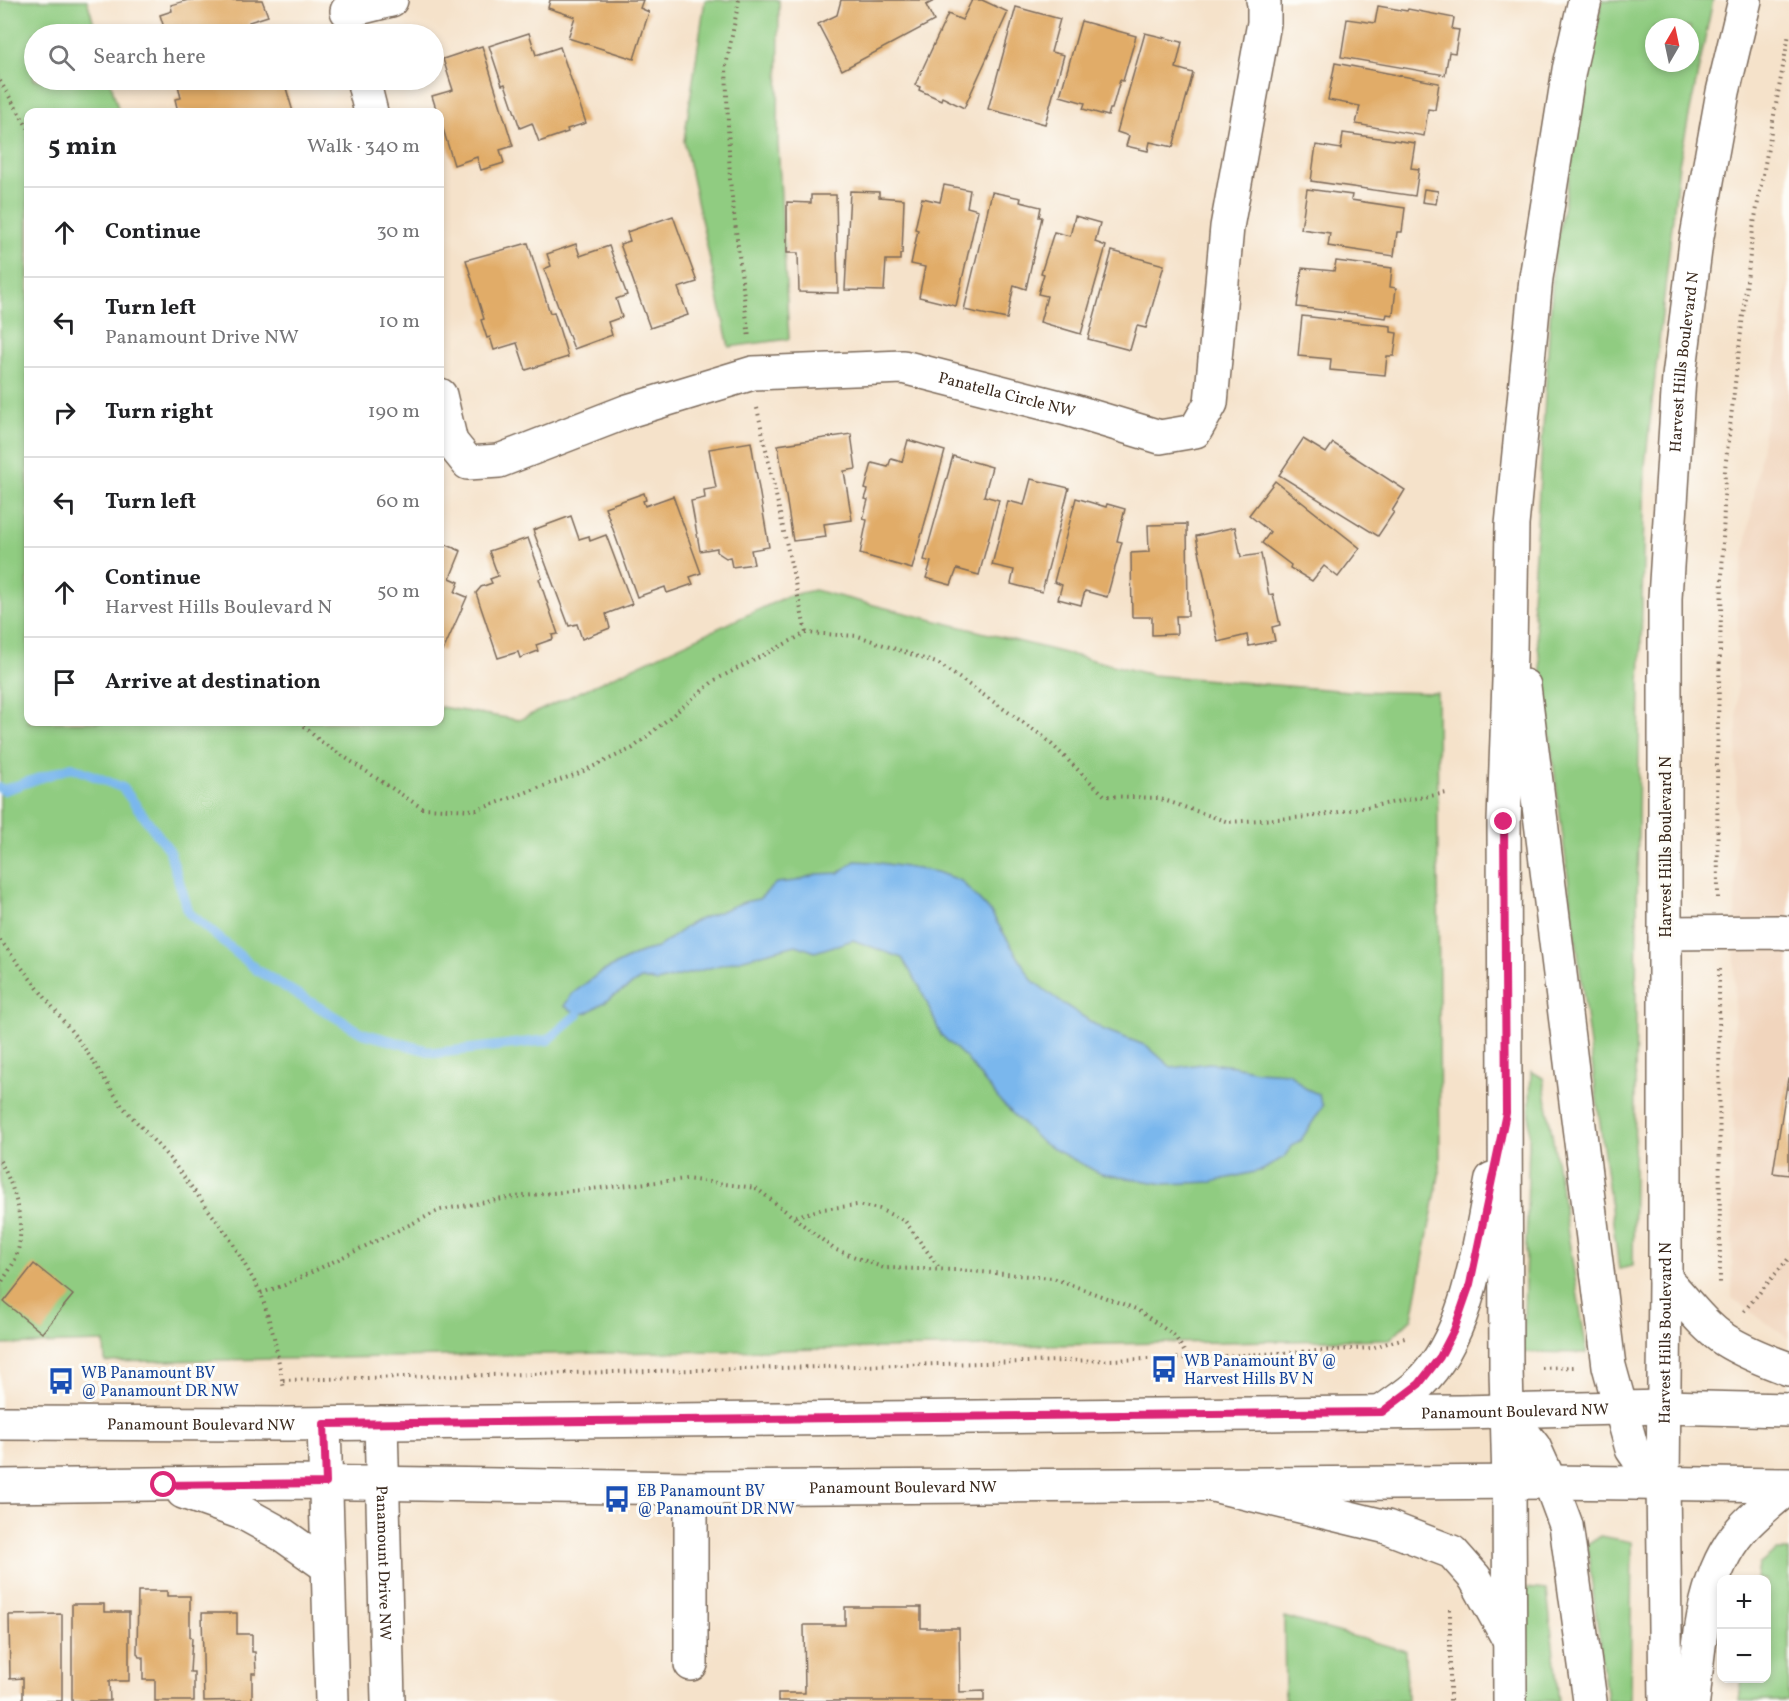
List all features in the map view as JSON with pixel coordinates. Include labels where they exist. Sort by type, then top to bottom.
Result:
[{"type":"main road","points":[[347,15],[391,0]]},
{"type":"main road","name":"Panatella Circle NW","points":[[444,412],[451,442],[468,463],[499,461],[628,411],[753,373],[903,367],[1067,409],[1160,437],[1195,431],[1211,403],[1227,227],[1264,23],[1263,0]]},
{"type":"main road","points":[[1509,1701],[1504,822],[1512,525],[1536,278],[1569,70],[1585,0]]},
{"type":"main road","name":"Harvest Hills Boulevard N","points":[[1666,1701],[1663,1484],[1665,598],[1679,378],[1696,242],[1723,92],[1745,0]]},
{"type":"main road","points":[[366,90],[370,108]]},
{"type":"main road","points":[[1511,590],[1543,826],[1610,1366],[1632,1449],[1647,1471],[1663,1484]]},
{"type":"main road","points":[[1665,933],[1789,933]]},
{"type":"main road","points":[[1382,1412],[1419,1384],[1440,1357],[1454,1330],[1470,1284],[1506,1113]]},
{"type":"main road","points":[[1665,1279],[1708,1326],[1724,1339],[1763,1359],[1789,1369]]},
{"type":"main road","name":"Panamount Boulevard NW","points":[[0,1423],[324,1424],[1507,1412],[1663,1407],[1789,1410]]},
{"type":"main road","points":[[1507,1412],[1534,1447],[1566,1525],[1590,1701]]},
{"type":"main road","name":"Panamount Drive NW","points":[[381,1423],[388,1701]]},
{"type":"main road","points":[[324,1424],[332,1701]]},
{"type":"main road","name":"Panamount Boulevard NW","points":[[0,1486],[383,1483],[692,1488],[1550,1482],[1789,1486]]},
{"type":"main road","points":[[164,1485],[245,1514],[283,1535],[327,1566]]},
{"type":"main road","points":[[1213,1485],[1387,1527],[1452,1552],[1475,1578],[1509,1640]]},
{"type":"main road","points":[[1693,1701],[1701,1625],[1711,1588],[1727,1549],[1741,1531],[1789,1486]]},
{"type":"main road","points":[[690,1664],[692,1488]]},
{"type":"path","points":[[739,0],[726,66],[729,170],[756,404],[806,633]]},
{"type":"path","points":[[1720,1294],[1717,758],[1725,469],[1753,229],[1789,34]]},
{"type":"path","points":[[0,81],[24,121]]},
{"type":"path","points":[[303,726],[320,741],[422,808],[477,810],[577,774],[633,748],[715,680],[806,633],[858,636],[939,664],[1044,737],[1105,796],[1158,798],[1228,822],[1310,817],[1448,793]]},
{"type":"path","points":[[0,940],[83,1046],[122,1106],[171,1160],[229,1237],[261,1293],[274,1337],[284,1392]]},
{"type":"path","points":[[0,1161],[9,1177],[21,1222],[16,1256],[0,1286]]},
{"type":"path","points":[[261,1293],[285,1285],[440,1210],[514,1197],[686,1179],[756,1188],[834,1249],[884,1268],[940,1269],[1053,1278],[1136,1309],[1175,1336],[1188,1358]]},
{"type":"path","points":[[795,1217],[823,1209],[856,1205],[879,1209],[905,1221],[940,1269]]},
{"type":"path","points":[[1742,1313],[1789,1258]]},
{"type":"path","points":[[283,1380],[1188,1358],[1371,1348],[1408,1337]]},
{"type":"path","points":[[1538,1368],[1582,1367]]},
{"type":"path","points":[[1450,1606],[1450,1701]]},
{"type":"shaded area","points":[[1789,280],[1789,1339],[1732,1298],[1738,594]]},
{"type":"green space","points":[[0,0],[87,0],[94,24],[24,24],[24,90],[113,90],[118,108],[24,108],[24,726],[444,726],[444,708],[519,720],[788,596],[814,590],[1152,675],[1349,691],[1437,693],[1440,1170],[1412,1318],[1390,1339],[105,1362],[104,1342],[0,1345]]},
{"type":"green space","points":[[705,0],[779,0],[778,143],[789,339],[729,347],[684,141]]},
{"type":"green space","points":[[1602,0],[1713,0],[1699,68],[1699,18],[1645,18],[1645,72],[1698,72],[1679,164],[1645,465],[1639,741],[1633,1266],[1619,1269],[1532,600],[1554,258]]},
{"type":"green space","points":[[1531,1071],[1543,1078],[1587,1353],[1523,1352]]},
{"type":"green space","points":[[1601,1536],[1632,1542],[1630,1701],[1607,1701],[1587,1545]]},
{"type":"green space","points":[[1776,1551],[1789,1551],[1789,1701],[1739,1701],[1741,1683],[1771,1683],[1771,1575],[1758,1575],[1759,1565]]},
{"type":"green space","points":[[1526,1588],[1547,1590],[1559,1701],[1526,1701]]},
{"type":"green space","points":[[1284,1617],[1406,1651],[1407,1701],[1285,1701]]},
{"type":"water","points":[[855,861],[937,872],[961,881],[992,914],[1032,980],[1102,1029],[1147,1046],[1172,1068],[1209,1063],[1256,1071],[1289,1073],[1305,1088],[1318,1094],[1323,1106],[1301,1140],[1291,1147],[1284,1157],[1263,1170],[1212,1182],[1165,1184],[1101,1174],[1042,1143],[1000,1101],[966,1058],[941,1035],[920,987],[902,958],[853,940],[815,952],[796,945],[657,982],[641,979],[587,1013],[578,1014],[564,1006],[572,994],[598,974],[641,952],[657,948],[693,922],[744,902],[759,899],[776,883],[796,881],[816,874],[839,873]]},
{"type":"building","points":[[188,0],[262,0],[268,16],[249,22],[250,24],[163,24],[160,15],[172,11],[171,5]]},
{"type":"building","points":[[550,0],[643,0],[640,8],[649,12],[634,59],[568,38],[575,17],[548,8]]},
{"type":"building","points":[[841,0],[936,0],[926,5],[934,21],[842,70],[818,24],[837,15]]},
{"type":"building","points":[[972,0],[982,0],[1008,12],[964,108],[942,97],[941,100],[919,90],[920,87],[915,85],[948,14],[962,20]]},
{"type":"building","points":[[1378,6],[1454,18],[1452,29],[1459,30],[1455,53],[1449,52],[1445,75],[1341,57],[1347,19],[1375,23]]},
{"type":"building","points":[[1016,7],[1060,19],[1051,52],[1064,55],[1045,124],[988,109]]},
{"type":"building","points":[[1081,21],[1136,36],[1123,81],[1120,80],[1108,116],[1083,109],[1085,103],[1060,96]]},
{"type":"building","points":[[529,33],[536,55],[560,47],[586,123],[539,142],[532,123],[520,128],[489,46]]},
{"type":"building","points":[[1145,33],[1182,42],[1176,68],[1193,73],[1173,147],[1150,142],[1148,151],[1126,146],[1129,136],[1117,132]]},
{"type":"building","points":[[482,46],[513,146],[500,150],[504,163],[481,170],[477,157],[454,165],[444,132],[444,108],[436,108],[432,96],[453,90],[444,59]]},
{"type":"building","points":[[1335,63],[1439,83],[1435,110],[1428,109],[1424,136],[1356,124],[1360,106],[1328,100]]},
{"type":"building","points":[[179,90],[287,90],[292,108],[177,108],[175,99],[181,98]]},
{"type":"building","points":[[1343,133],[1415,143],[1411,168],[1419,169],[1415,196],[1311,181],[1316,145],[1341,149]]},
{"type":"building","points":[[944,185],[970,190],[967,207],[978,210],[956,306],[919,297],[925,267],[911,264],[918,230],[915,229],[922,198],[940,202]]},
{"type":"building","points":[[1307,189],[1352,195],[1351,200],[1405,208],[1402,232],[1397,232],[1394,256],[1328,246],[1330,233],[1301,229]]},
{"type":"building","points":[[1424,189],[1438,191],[1436,204],[1422,202]]},
{"type":"building","points":[[850,191],[879,192],[879,197],[904,199],[902,254],[900,254],[900,260],[886,260],[884,291],[845,290]]},
{"type":"building","points":[[992,192],[1021,198],[1020,202],[1041,207],[1039,217],[1042,217],[1026,289],[1014,285],[1007,319],[964,310]]},
{"type":"building","points":[[811,195],[836,195],[838,293],[799,292],[798,253],[787,253],[787,202],[811,203]]},
{"type":"building","points":[[673,216],[697,282],[678,288],[688,315],[650,328],[620,244],[630,241],[627,232]]},
{"type":"building","points":[[1075,216],[1100,223],[1095,242],[1106,246],[1081,334],[1040,322],[1047,296],[1038,294],[1044,274],[1041,273],[1054,232],[1070,236]]},
{"type":"building","points":[[528,243],[550,313],[554,312],[568,357],[526,370],[517,343],[494,350],[490,337],[487,338],[481,320],[484,319],[466,260]]},
{"type":"building","points":[[576,244],[580,256],[609,246],[627,295],[616,299],[622,317],[608,322],[612,335],[574,349],[544,269],[551,266],[547,254]]},
{"type":"building","points":[[1112,251],[1164,265],[1146,328],[1137,326],[1130,350],[1088,339]]},
{"type":"building","points":[[1336,261],[1392,268],[1390,287],[1396,288],[1393,315],[1387,314],[1386,318],[1297,307],[1302,268],[1334,271]]},
{"type":"building","points":[[1302,316],[1391,326],[1391,332],[1397,333],[1394,356],[1387,356],[1385,375],[1330,370],[1331,359],[1298,356]]},
{"type":"building","points":[[851,434],[856,469],[844,471],[852,520],[824,524],[826,537],[793,541],[778,445]]},
{"type":"building","points":[[1303,439],[1326,453],[1333,443],[1405,490],[1378,536],[1279,475]]},
{"type":"building","points":[[908,440],[945,451],[912,569],[860,554],[867,520],[863,519],[868,500],[865,499],[868,490],[865,489],[872,463],[888,467],[891,459],[902,462]]},
{"type":"building","points":[[751,442],[769,547],[751,550],[754,564],[732,567],[730,557],[726,558],[717,552],[717,548],[700,551],[691,501],[705,498],[704,490],[716,488],[709,449]]},
{"type":"building","points":[[953,456],[992,467],[984,496],[999,500],[979,575],[957,569],[951,585],[926,578],[931,562],[924,560]]},
{"type":"building","points":[[1031,479],[1069,488],[1042,592],[1011,584],[1014,570],[992,565],[1008,501],[1024,505]]},
{"type":"building","points":[[1275,481],[1360,548],[1338,577],[1324,566],[1312,581],[1290,568],[1291,565],[1262,543],[1270,532],[1249,515]]},
{"type":"building","points":[[644,493],[645,506],[673,496],[701,573],[690,577],[693,584],[667,593],[665,587],[637,597],[605,507]]},
{"type":"building","points":[[1076,498],[1106,507],[1107,504],[1125,509],[1117,541],[1122,542],[1107,597],[1085,591],[1081,605],[1058,599],[1062,585],[1054,582]]},
{"type":"building","points":[[571,516],[579,539],[589,536],[590,541],[606,535],[632,604],[606,614],[610,628],[582,639],[577,624],[569,626],[533,530]]},
{"type":"building","points":[[1187,524],[1188,616],[1176,616],[1177,634],[1152,635],[1152,617],[1132,617],[1131,553],[1149,552],[1148,525]]},
{"type":"building","points":[[1235,527],[1241,557],[1261,554],[1269,595],[1273,594],[1280,625],[1272,627],[1275,641],[1249,646],[1247,635],[1218,642],[1196,536]]},
{"type":"building","points":[[528,538],[558,634],[552,635],[553,639],[536,645],[538,651],[520,658],[518,652],[498,658],[476,593],[481,587],[492,583],[490,579],[498,576],[489,551]]},
{"type":"building","points":[[444,544],[461,551],[450,578],[459,582],[455,592],[467,597],[444,649]]},
{"type":"building","points":[[1789,1078],[1789,1175],[1773,1173]]},
{"type":"building","points":[[34,1264],[73,1295],[42,1333],[4,1302]]},
{"type":"building","points":[[138,1591],[167,1591],[167,1596],[190,1596],[190,1637],[192,1638],[190,1672],[194,1672],[194,1701],[155,1701],[155,1680],[143,1680],[143,1657],[139,1657],[137,1653]]},
{"type":"building","points":[[72,1604],[104,1604],[104,1612],[129,1612],[129,1681],[109,1681],[110,1701],[72,1701]]},
{"type":"building","points":[[845,1607],[921,1607],[921,1628],[959,1628],[960,1692],[984,1691],[984,1701],[778,1701],[778,1693],[805,1693],[804,1625],[845,1625]]},
{"type":"building","points":[[202,1613],[237,1613],[237,1634],[252,1634],[252,1652],[255,1652],[256,1673],[252,1673],[252,1700],[204,1701]]},
{"type":"building","points":[[62,1614],[62,1701],[23,1701],[23,1678],[10,1679],[9,1615]]},
{"type":"waterway","points":[[0,788],[4,790],[72,767],[123,788],[169,850],[189,913],[257,970],[362,1033],[436,1053],[548,1040],[578,1014]]},
{"type":"place","name":"WB Panamount BV @ Harvest Hills BV N","points":[[1164,1369]]},
{"type":"place","name":"WB Panamount BV @ Panamount DR NW","points":[[61,1381]]},
{"type":"place","name":"EB Panamount BV @ Panamount DR NW","points":[[617,1499]]},
{"type":"route","points":[[164,1485],[326,1483],[324,1424],[1382,1412],[1419,1384],[1440,1357],[1454,1330],[1470,1284],[1506,1113],[1504,822]]}]
